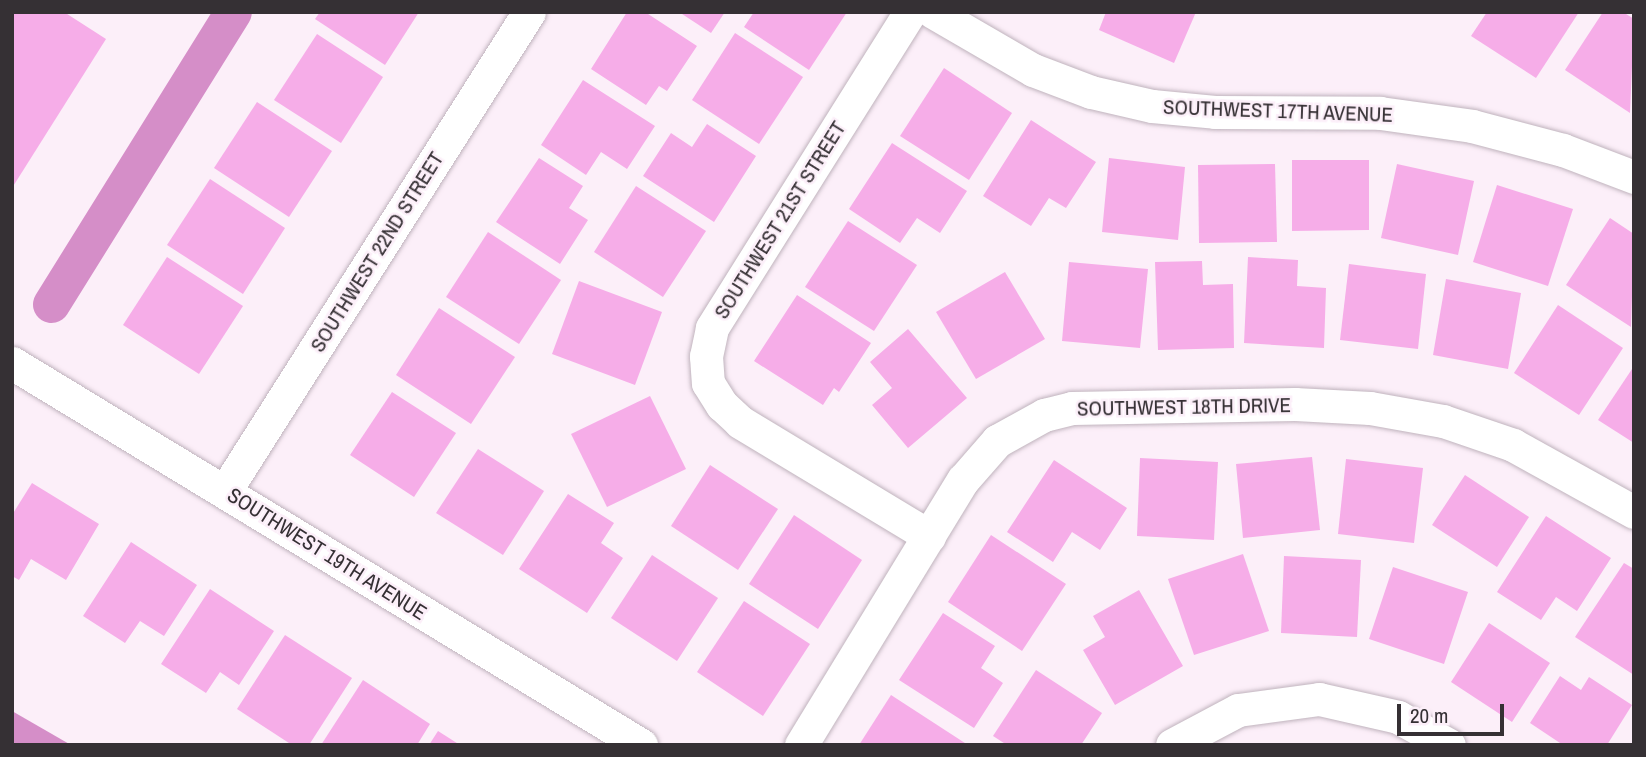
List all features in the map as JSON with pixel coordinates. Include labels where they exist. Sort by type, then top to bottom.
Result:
[{"type":"street","name":"SOUTHWEST 22ND STREET","points":[[225,491],[529,12]]},
{"type":"street","name":"SOUTHWEST 21ST STREET","points":[[910,12],[712,328],[706,356],[708,383],[722,405],[740,422],[929,536]]},
{"type":"street","name":"SOUTHWEST 17TH AVENUE","points":[[933,12],[1033,70],[1104,94],[1152,106],[1215,112],[1380,113],[1472,126],[1563,150],[1634,177]]},
{"type":"street","name":"SOUTHWEST 19TH AVENUE","points":[[12,363],[641,745]]},
{"type":"street","name":"SOUTHWEST 18TH DRIVE","points":[[801,745],[962,480],[997,441],[1019,426],[1072,408],[1295,404],[1370,408],[1430,419],[1513,445],[1634,512]]},
{"type":"street","points":[[1172,745],[1238,710],[1318,699],[1385,712],[1449,745]]},
{"type":"shaded area","points":[[12,711],[71,745],[12,745]]},
{"type":"building","points":[[14,12],[64,12],[106,39],[12,188]]},
{"type":"building","points":[[320,12],[419,12],[385,65],[315,19]]},
{"type":"building","points":[[627,12],[645,12],[697,46],[667,91],[659,86],[646,105],[591,69]]},
{"type":"building","points":[[679,12],[725,12],[711,33]]},
{"type":"building","points":[[754,12],[847,12],[809,70],[744,27]]},
{"type":"building","points":[[1106,12],[1196,12],[1174,63],[1099,30]]},
{"type":"building","points":[[1487,12],[1579,12],[1536,78],[1471,36]]},
{"type":"building","points":[[1603,12],[1623,12],[1634,19],[1630,113],[1565,70]]},
{"type":"building","points":[[735,33],[803,77],[759,144],[692,100]]},
{"type":"building","points":[[317,34],[383,77],[341,143],[274,100]]},
{"type":"building","points":[[944,68],[1012,113],[969,180],[900,136]]},
{"type":"building","points":[[583,80],[655,126],[627,169],[601,152],[586,175],[541,145]]},
{"type":"building","points":[[257,102],[332,151],[289,217],[214,168]]},
{"type":"building","points":[[1031,120],[1096,162],[1066,208],[1049,198],[1031,226],[983,196]]},
{"type":"building","points":[[707,124],[756,156],[714,222],[643,176],[671,133],[692,147]]},
{"type":"building","points":[[892,143],[967,191],[940,233],[917,218],[900,243],[849,209]]},
{"type":"building","points":[[539,158],[583,186],[569,208],[588,220],[560,264],[496,222]]},
{"type":"building","points":[[1109,158],[1185,167],[1178,240],[1102,232]]},
{"type":"building","points":[[1292,160],[1369,160],[1369,230],[1292,231]]},
{"type":"building","points":[[1275,164],[1277,242],[1199,243],[1198,165]]},
{"type":"building","points":[[1397,164],[1474,181],[1458,255],[1381,238]]},
{"type":"building","points":[[210,179],[285,228],[243,294],[167,245]]},
{"type":"building","points":[[1497,185],[1573,209],[1548,286],[1473,262]]},
{"type":"building","points":[[636,186],[706,231],[663,297],[594,252]]},
{"type":"building","points":[[1610,218],[1634,234],[1631,327],[1566,285]]},
{"type":"building","points":[[848,221],[917,265],[874,331],[805,287]]},
{"type":"building","points":[[488,232],[561,280],[519,344],[446,297]]},
{"type":"building","points":[[167,257],[243,306],[199,374],[123,325]]},
{"type":"building","points":[[1248,257],[1298,260],[1297,286],[1326,288],[1324,348],[1244,343]]},
{"type":"building","points":[[1202,261],[1203,285],[1233,284],[1234,348],[1158,350],[1155,262]]},
{"type":"building","points":[[1069,262],[1148,269],[1140,348],[1062,341]]},
{"type":"building","points":[[1349,264],[1426,274],[1418,349],[1340,340]]},
{"type":"building","points":[[1005,272],[1045,339],[976,379],[936,312]]},
{"type":"building","points":[[1446,279],[1521,293],[1508,369],[1433,355]]},
{"type":"building","points":[[579,281],[662,312],[635,385],[552,354]]},
{"type":"building","points":[[797,295],[871,343],[839,392],[834,388],[823,405],[754,361]]},
{"type":"building","points":[[1558,305],[1623,348],[1579,415],[1514,373]]},
{"type":"building","points":[[439,308],[515,357],[471,424],[396,375]]},
{"type":"building","points":[[908,329],[967,398],[908,448],[872,405],[892,388],[870,362]]},
{"type":"building","points":[[1634,366],[1634,443],[1598,420]]},
{"type":"building","points":[[392,392],[456,433],[414,497],[350,455]]},
{"type":"building","points":[[650,396],[686,469],[607,507],[571,434]]},
{"type":"building","points":[[478,449],[544,491],[503,555],[436,513]]},
{"type":"building","points":[[1312,457],[1320,530],[1243,538],[1236,464]]},
{"type":"building","points":[[1140,458],[1218,462],[1214,540],[1137,536]]},
{"type":"building","points":[[1346,459],[1423,468],[1414,543],[1338,534]]},
{"type":"building","points":[[1054,460],[1127,508],[1100,550],[1072,532],[1053,562],[1007,532]]},
{"type":"building","points":[[710,465],[778,509],[738,570],[671,526]]},
{"type":"building","points":[[1465,475],[1529,517],[1497,567],[1432,525]]},
{"type":"building","points":[[32,483],[99,524],[66,580],[31,559],[19,580],[12,576],[12,515]]},
{"type":"building","points":[[568,494],[614,523],[601,543],[623,558],[587,613],[519,569]]},
{"type":"building","points":[[794,515],[862,560],[818,629],[749,584]]},
{"type":"building","points":[[1546,516],[1611,558],[1577,611],[1556,597],[1541,620],[1497,592]]},
{"type":"building","points":[[991,535],[1066,584],[1022,651],[948,602]]},
{"type":"building","points":[[131,542],[197,585],[164,636],[140,621],[125,643],[83,616]]},
{"type":"building","points":[[1243,554],[1269,631],[1194,655],[1168,579]]},
{"type":"building","points":[[652,555],[718,598],[677,661],[611,618]]},
{"type":"building","points":[[1284,556],[1361,560],[1357,637],[1281,633]]},
{"type":"building","points":[[1624,563],[1634,569],[1634,675],[1575,637]]},
{"type":"building","points":[[1393,567],[1468,592],[1444,664],[1369,639]]},
{"type":"building","points":[[210,589],[274,631],[239,685],[220,672],[206,693],[161,664]]},
{"type":"building","points":[[1139,590],[1183,666],[1115,705],[1083,650],[1105,637],[1093,616]]},
{"type":"building","points":[[744,601],[810,644],[763,716],[697,672]]},
{"type":"building","points":[[943,613],[995,646],[981,668],[1003,683],[974,728],[899,680]]},
{"type":"building","points":[[1489,623],[1550,663],[1512,722],[1451,682]]},
{"type":"building","points":[[285,635],[352,678],[309,745],[292,745],[237,709]]},
{"type":"building","points":[[1036,670],[1102,713],[1081,745],[1007,745],[993,736]]},
{"type":"building","points":[[1560,676],[1581,690],[1589,677],[1632,705],[1607,745],[1563,745],[1530,723]]},
{"type":"building","points":[[363,680],[430,724],[417,745],[321,745]]},
{"type":"building","points":[[891,695],[968,745],[859,745]]},
{"type":"building","points":[[438,731],[460,745],[429,745]]},
{"type":"waterway","points":[[51,304],[233,12]]}]
